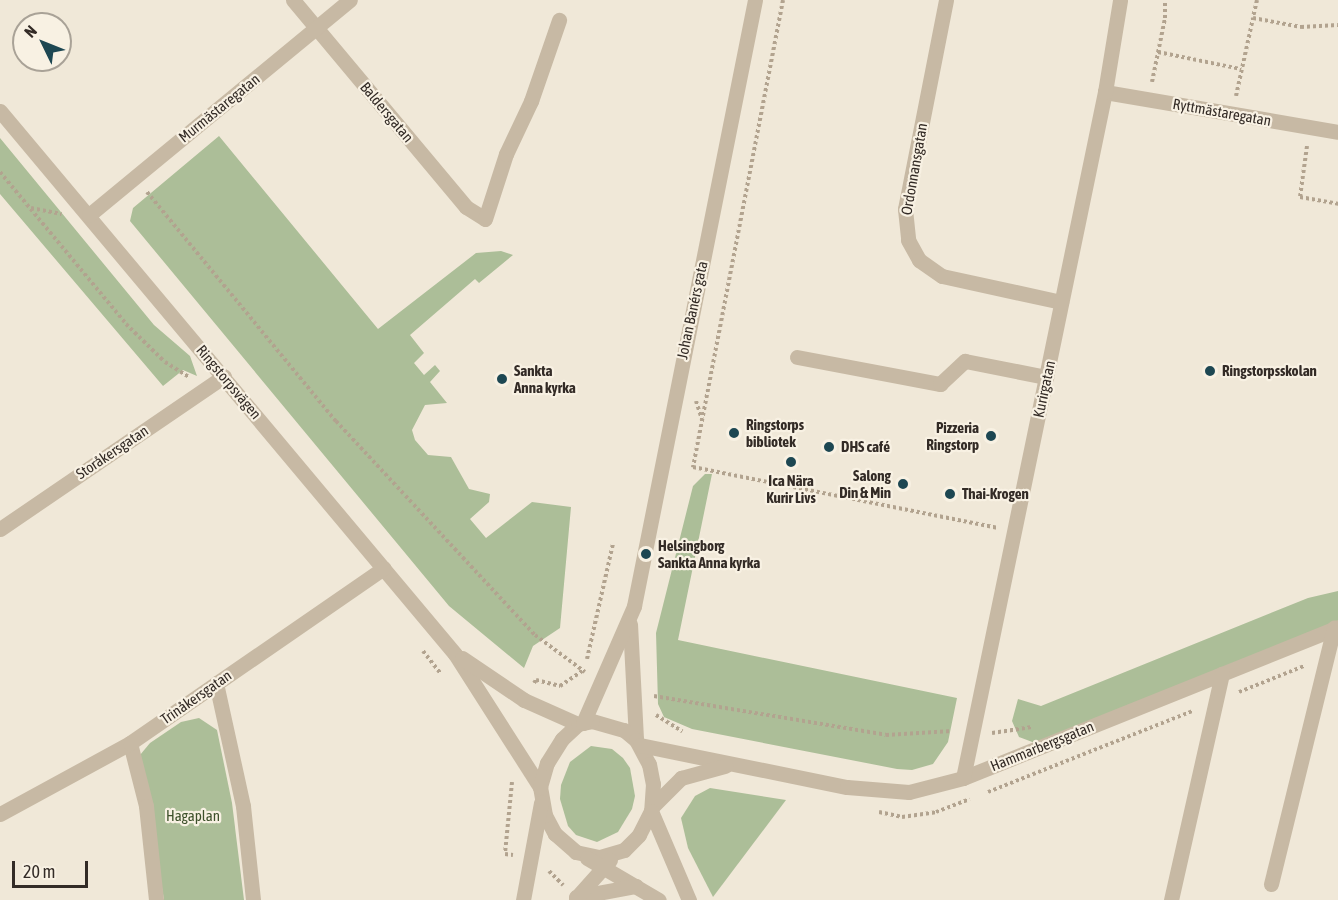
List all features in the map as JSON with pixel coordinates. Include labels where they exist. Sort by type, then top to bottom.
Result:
[{"type":"street","name":"Baldersgatan","points":[[293,0],[466,207],[485,219],[506,154],[531,101],[559,20]]},
{"type":"street","name":"Murmästaregatan","points":[[89,215],[350,0]]},
{"type":"street","name":"Johan Banérs gata","points":[[581,724],[630,621],[755,0]]},
{"type":"street","name":"Ordonnansgatan","points":[[946,0],[905,209],[908,240],[919,260],[942,276],[1061,302]]},
{"type":"street","name":"Kurirgatan","points":[[963,778],[1105,92],[1120,0]]},
{"type":"street","name":"Ryttmästaregatan","points":[[1105,92],[1338,132]]},
{"type":"street","name":"Ringstorpsvägen","points":[[0,111],[455,654],[541,794]]},
{"type":"street","points":[[797,357],[940,384],[964,361],[1046,377]]},
{"type":"street","name":"Storåkersgatan","points":[[0,529],[224,376]]},
{"type":"street","name":"Trinåkersgatan","points":[[0,814],[130,743],[384,568]]},
{"type":"street","name":"Johan Banérs gata","points":[[630,621],[638,743]]},
{"type":"street","points":[[1271,884],[1336,628]]},
{"type":"street","name":"Hammarbergsgatan","points":[[638,743],[734,765],[886,792],[909,792],[963,778],[1336,628]]},
{"type":"street","name":"Ringstorpsvägen","points":[[455,654],[524,700],[581,724]]},
{"type":"street","points":[[1171,900],[1222,674]]},
{"type":"street","points":[[216,684],[243,806],[253,900]]},
{"type":"street","points":[[523,900],[541,794],[555,749],[581,724],[610,724],[638,743],[652,776],[652,809],[689,900]]},
{"type":"street","points":[[130,743],[146,806],[156,900]]},
{"type":"street","name":"Hammarbergsgatan","points":[[652,809],[681,778],[734,765]]},
{"type":"street","points":[[541,794],[549,826],[576,852],[659,900]]},
{"type":"street","points":[[575,899],[603,866],[632,843],[652,809]]},
{"type":"street","points":[[576,852],[615,855]]},
{"type":"street","points":[[575,899],[636,886]]},
{"type":"path","points":[[783,0],[693,467],[997,528]]},
{"type":"path","points":[[1149,100],[1165,0]]},
{"type":"path","points":[[1232,114],[1257,0]]},
{"type":"path","points":[[1253,18],[1301,27],[1338,26]]},
{"type":"path","points":[[1158,52],[1241,69]]},
{"type":"path","points":[[1308,144],[1300,197],[1338,204]]},
{"type":"path","points":[[0,172],[126,324],[165,362],[206,388]]},
{"type":"path","points":[[135,177],[336,421],[509,609],[556,653],[602,682]]},
{"type":"path","points":[[586,666],[613,544]]},
{"type":"path","points":[[418,645],[448,682]]},
{"type":"path","points":[[649,702],[648,695],[886,735],[956,731],[954,738]]},
{"type":"path","points":[[650,709],[676,729],[690,734]]},
{"type":"path","points":[[974,732],[997,733],[1036,726]]},
{"type":"path","points":[[676,729],[677,751]]},
{"type":"path","points":[[509,774],[512,810],[506,854],[530,859],[575,899]]},
{"type":"green space","points":[[219,136],[378,329],[476,253],[501,251],[513,255],[479,283],[475,279],[410,335],[424,353],[414,363],[424,375],[435,365],[440,371],[430,382],[447,403],[425,405],[412,430],[415,440],[428,455],[451,457],[469,489],[490,494],[489,502],[470,519],[486,538],[532,502],[571,507],[560,628],[533,646],[524,668],[449,606],[130,221],[133,208]]},
{"type":"green space","points":[[0,138],[154,325],[190,356],[197,376],[183,370],[163,386],[0,194]]},
{"type":"green space","points":[[705,474],[712,474],[678,640],[957,698],[948,742],[933,764],[912,770],[897,769],[692,729],[664,717],[658,704],[656,633],[693,486]]},
{"type":"green space","points":[[1338,591],[1338,622],[1035,743],[1019,737],[1012,721],[1018,699],[1041,706],[1308,598]]},
{"type":"green space","name":"Hagaplan","points":[[199,718],[217,730],[232,803],[244,900],[164,900],[140,755],[150,743],[181,722]]},
{"type":"green space","points":[[591,746],[612,749],[623,758],[630,768],[635,796],[632,809],[618,832],[597,842],[576,835],[568,826],[560,799],[561,785],[570,762]]},
{"type":"green space","points":[[710,788],[786,800],[713,897],[688,848],[681,818],[695,796]]},
{"type":"place","name":"Ringstorpsskolan","points":[[1210,371]]},
{"type":"place","name":"Sankta Anna kyrka","points":[[502,379]]},
{"type":"place","name":"Ringstorps bibliotek","points":[[734,433]]},
{"type":"place","name":"Pizzeria Ringstorp","points":[[991,436]]},
{"type":"place","name":"DHS café","points":[[829,447]]},
{"type":"place","name":"Ica Nära Kurir Livs","points":[[791,462]]},
{"type":"place","name":"Salong Din & Min","points":[[903,484]]},
{"type":"place","name":"Thai-Krogen","points":[[950,494]]},
{"type":"place","name":"Helsingborg Sankta Anna kyrka","points":[[646,554]]}]
